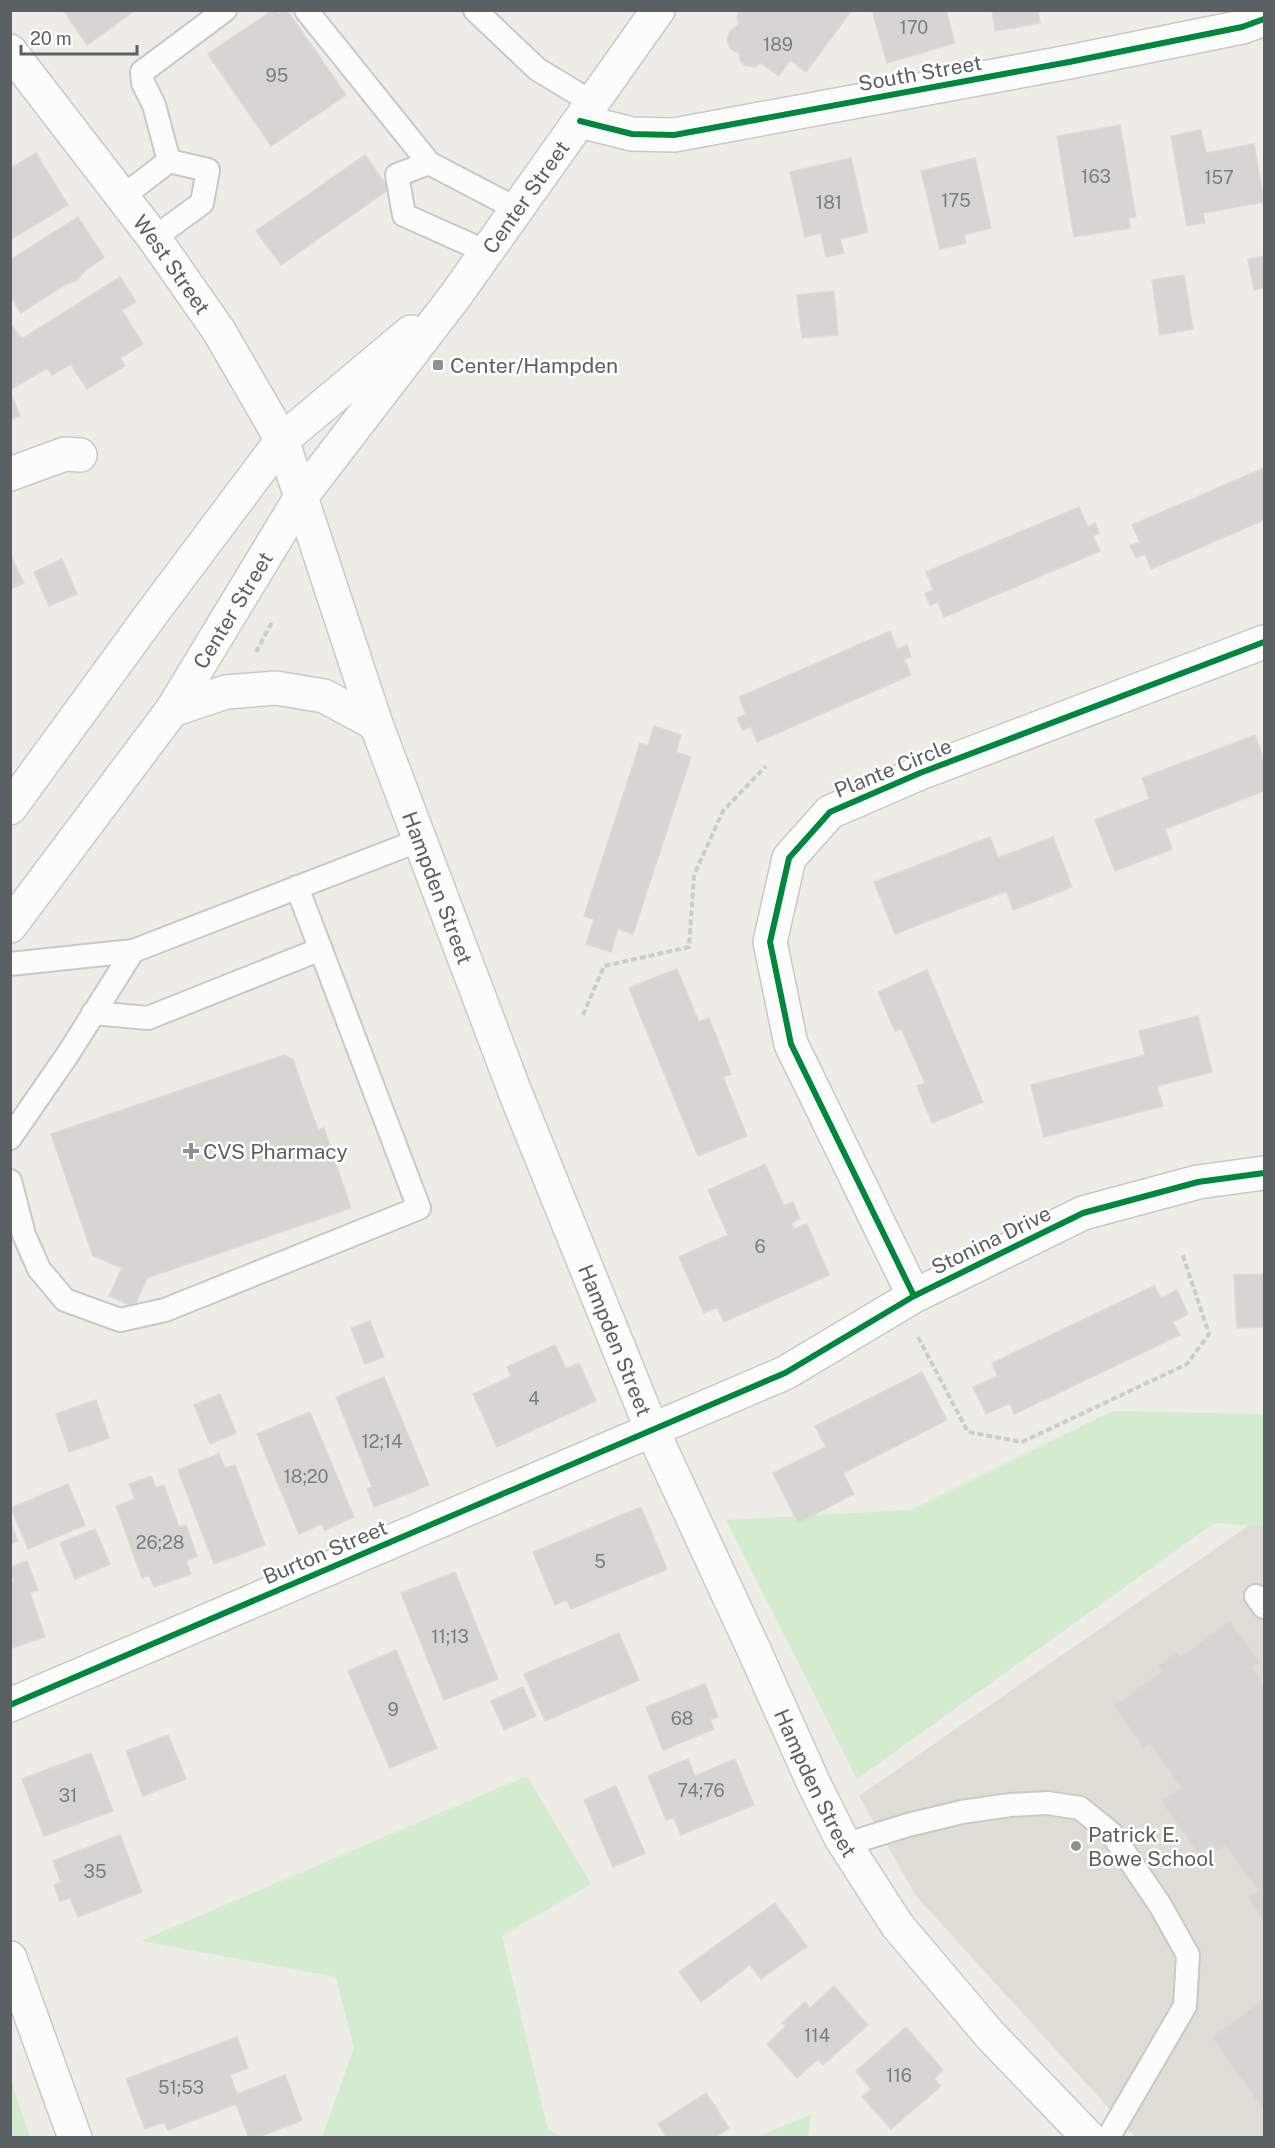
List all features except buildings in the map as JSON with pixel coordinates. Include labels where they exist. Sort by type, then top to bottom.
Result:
[{"type":"main road","name":"Center Street","points":[[10,926],[172,710],[302,497],[456,295],[658,10]]},
{"type":"main road","name":"South Street","points":[[586,112],[632,134],[674,135],[1069,62],[1242,27],[1264,19]]},
{"type":"main road","name":"West Street","points":[[10,51],[154,238],[219,331],[282,440],[302,497]]},
{"type":"main road","name":"Center Street","points":[[10,808],[282,440],[456,295]]},
{"type":"main road","points":[[10,474],[65,454],[80,455]]},
{"type":"main road","name":"Hampden Street","points":[[302,497],[376,724],[515,1092],[652,1430],[814,1784],[841,1838],[897,1925],[990,2035],[1089,2138]]},
{"type":"main road","name":"Plante Circle","points":[[907,1301],[790,1044],[770,942],[789,858],[830,812],[932,769],[1264,642]]},
{"type":"main road","points":[[172,710],[226,692],[276,688],[324,696],[376,724]]},
{"type":"main road","name":"Stonina Drive","points":[[652,1430],[785,1373],[907,1301],[1083,1213],[1198,1182],[1264,1173]]},
{"type":"main road","name":"Burton Street","points":[[10,1705],[652,1430]]},
{"type":"main road","points":[[10,1958],[75,2138]]},
{"type":"lane","points":[[169,161],[154,105],[143,83],[142,72],[225,10]]},
{"type":"lane","points":[[306,10],[429,163],[517,209]]},
{"type":"lane","points":[[475,10],[586,112]]},
{"type":"lane","points":[[122,197],[169,161]]},
{"type":"lane","points":[[154,238],[202,203],[207,170],[169,161]]},
{"type":"lane","points":[[429,163],[397,176],[404,215],[487,252]]},
{"type":"lane","points":[[10,964],[133,951],[420,840]]},
{"type":"lane","points":[[10,1181],[24,1235],[39,1269],[65,1300],[120,1320],[165,1310],[419,1208],[297,887]]},
{"type":"lane","points":[[93,1013],[148,1017],[321,949]]},
{"type":"lane","points":[[10,1138],[133,951]]},
{"type":"lane","points":[[847,1844],[908,1825],[962,1812],[1010,1805],[1047,1803],[1080,1808],[1112,1834],[1160,1905],[1188,1955],[1185,2006],[1108,2138]]},
{"type":"path","points":[[583,1015],[604,966],[689,947],[694,875],[723,811],[766,766]]},
{"type":"path","points":[[907,1301],[968,1432],[1022,1442],[1186,1364],[1209,1334],[1182,1253]]},
{"type":"shaded area","name":"Patrick E. Bowe School","points":[[1264,1515],[1264,2137],[1135,2137],[916,1896],[859,1796]]},
{"type":"green space","points":[[1112,1411],[1264,1414],[1264,1526],[1214,1523],[857,1779],[726,1520],[911,1510]]},
{"type":"green space","points":[[527,1776],[591,1884],[502,1936],[548,2130],[563,2137],[322,2137],[354,2048],[336,1977],[141,1941]]},
{"type":"green space","points":[[11,2081],[30,2137],[11,2137]]},
{"type":"green space","points":[[811,2114],[808,2137],[758,2137]]},
{"type":"cycle path","points":[[580,121],[632,134],[674,135],[1069,62],[1242,27],[1264,19]]},
{"type":"cycle path","points":[[914,1296],[791,1044],[770,942],[789,858],[830,812],[920,773],[1264,642]]},
{"type":"cycle path","points":[[10,1705],[785,1373],[914,1296],[1083,1213],[1198,1182],[1264,1173]]},
{"type":"place","name":"Center/Hampden","points":[[438,365]]},
{"type":"place","name":"CVS Pharmacy","points":[[191,1151]]},
{"type":"place","name":"Patrick E. Bowe School","points":[[1076,1846]]}]
